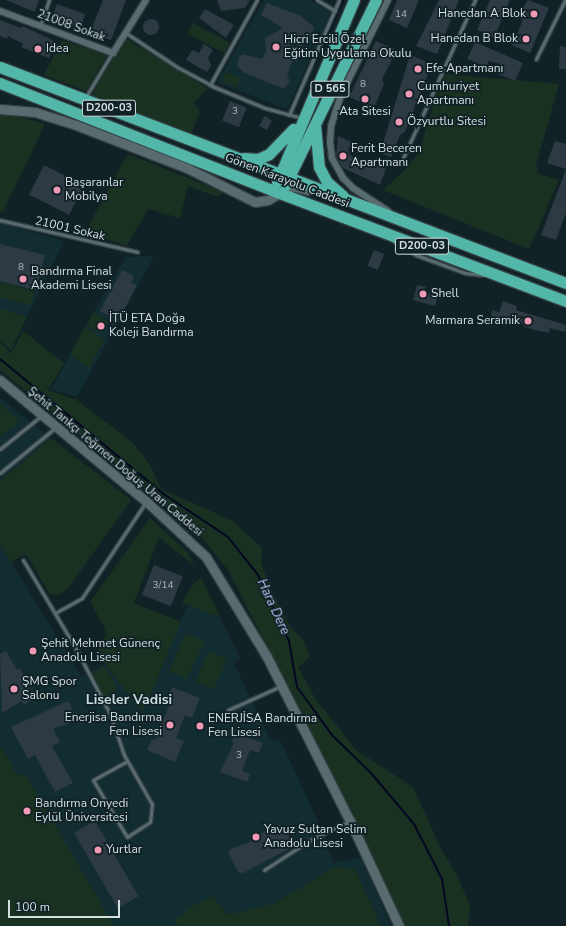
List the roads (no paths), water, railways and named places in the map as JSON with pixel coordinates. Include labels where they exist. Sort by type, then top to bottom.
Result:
[{"type":"highway","name":"D 565","points":[[277,192],[302,118],[354,0]]},
{"type":"highway","name":"D 565","points":[[283,177],[314,122],[376,0]]},
{"type":"highway","name":"Gönen Karayolu Caddesi","points":[[0,67],[217,149],[283,177],[378,214],[566,283]]},
{"type":"highway","name":"Gönen Karayolu Caddesi","points":[[0,83],[32,94],[277,192],[566,301]]},
{"type":"highway","points":[[217,149],[249,159],[258,159],[280,146],[302,118]]},
{"type":"highway","points":[[314,122],[316,157],[321,171],[332,188],[359,206]]},
{"type":"street","points":[[113,53],[146,0]]},
{"type":"street","points":[[388,0],[342,93],[331,126],[331,150],[335,165],[348,183],[413,226]]},
{"type":"street","name":"21008 Sokak","points":[[0,11],[113,53]]},
{"type":"street","points":[[0,87],[32,94]]},
{"type":"street","points":[[0,109],[35,112],[76,125],[187,168],[255,202],[268,200],[277,192],[291,186],[301,187],[378,214]]},
{"type":"street","name":"Şehit Tankçı Teğmen Doğuş Uran Caddesi","points":[[0,380],[55,428],[146,501],[206,557],[281,686],[350,821],[399,926]]},
{"type":"lane","points":[[40,26],[49,0]]},
{"type":"lane","points":[[210,85],[258,0]]},
{"type":"lane","points":[[317,0],[335,11]]},
{"type":"lane","points":[[289,115],[339,0]]},
{"type":"lane","points":[[403,158],[476,0]]},
{"type":"lane","points":[[536,59],[566,0]]},
{"type":"lane","points":[[562,8],[566,10]]},
{"type":"lane","points":[[125,32],[210,85],[289,115],[302,118]]},
{"type":"lane","points":[[84,100],[113,53]]},
{"type":"lane","name":"21001 Sokak","points":[[0,220],[138,252]]},
{"type":"lane","points":[[545,275],[566,276]]},
{"type":"lane","points":[[0,449],[41,416]]},
{"type":"lane","points":[[0,473],[55,428]]},
{"type":"lane","points":[[55,613],[82,598],[146,501]]},
{"type":"lane","points":[[23,560],[55,613],[110,714],[127,761],[153,809],[148,826],[127,838],[93,780],[127,761]]},
{"type":"lane","points":[[228,710],[281,686]]},
{"type":"lane","points":[[264,870],[310,840],[350,821]]},
{"type":"waterway","points":[[314,65],[343,0]]},
{"type":"waterway","name":"Hara Dere","points":[[0,359],[165,495],[228,537],[258,575],[289,641],[297,687],[332,735],[371,773],[414,824],[442,879],[449,926]]},
{"type":"place","name":"Hanedan A Blok","points":[[534,14]]},
{"type":"place","name":"Hanedan B Blok","points":[[526,39]]},
{"type":"place","name":"Hicri Ercili Özel Eğitim Uygulama Okulu","points":[[276,47]]},
{"type":"place","name":"Idea","points":[[38,49]]},
{"type":"place","name":"Efe Apartmanı","points":[[418,69]]},
{"type":"place","name":"Cumhuriyet Apartmanı","points":[[409,94]]},
{"type":"place","name":"Ata Sitesi","points":[[365,99]]},
{"type":"place","name":"Özyurtlu Sitesi","points":[[399,122]]},
{"type":"place","name":"Ferit Beceren Apartmanı","points":[[343,156]]},
{"type":"place","name":"Başaranlar Mobilya","points":[[57,190]]},
{"type":"place","name":"Bandırma Final Akademi Lisesi","points":[[23,279]]},
{"type":"place","name":"Shell","points":[[423,294]]},
{"type":"place","name":"Marmara Seramik","points":[[528,321]]},
{"type":"place","name":"İTÜ ETA Doğa Koleji Bandırma","points":[[101,326]]},
{"type":"place","name":"Şehit Mehmet Günenç Anadolu Lisesi","points":[[33,651]]},
{"type":"place","name":"ŞMG Spor Salonu","points":[[14,689]]},
{"type":"place","name":"Enerjisa Bandırma Fen Lisesi","points":[[170,725]]},
{"type":"place","name":"ENERJİSA Bandırma Fen Lisesi","points":[[200,726]]},
{"type":"place","name":"Bandırma Onyedi Eylül Üniversitesi","points":[[27,811]]},
{"type":"place","name":"Yavuz Sultan Selim Anadolu Lisesi","points":[[256,837]]},
{"type":"place","name":"Yurtlar","points":[[98,850]]},
{"type":"district","name":"Liseler Vadisi","points":[[129,700]]}]
